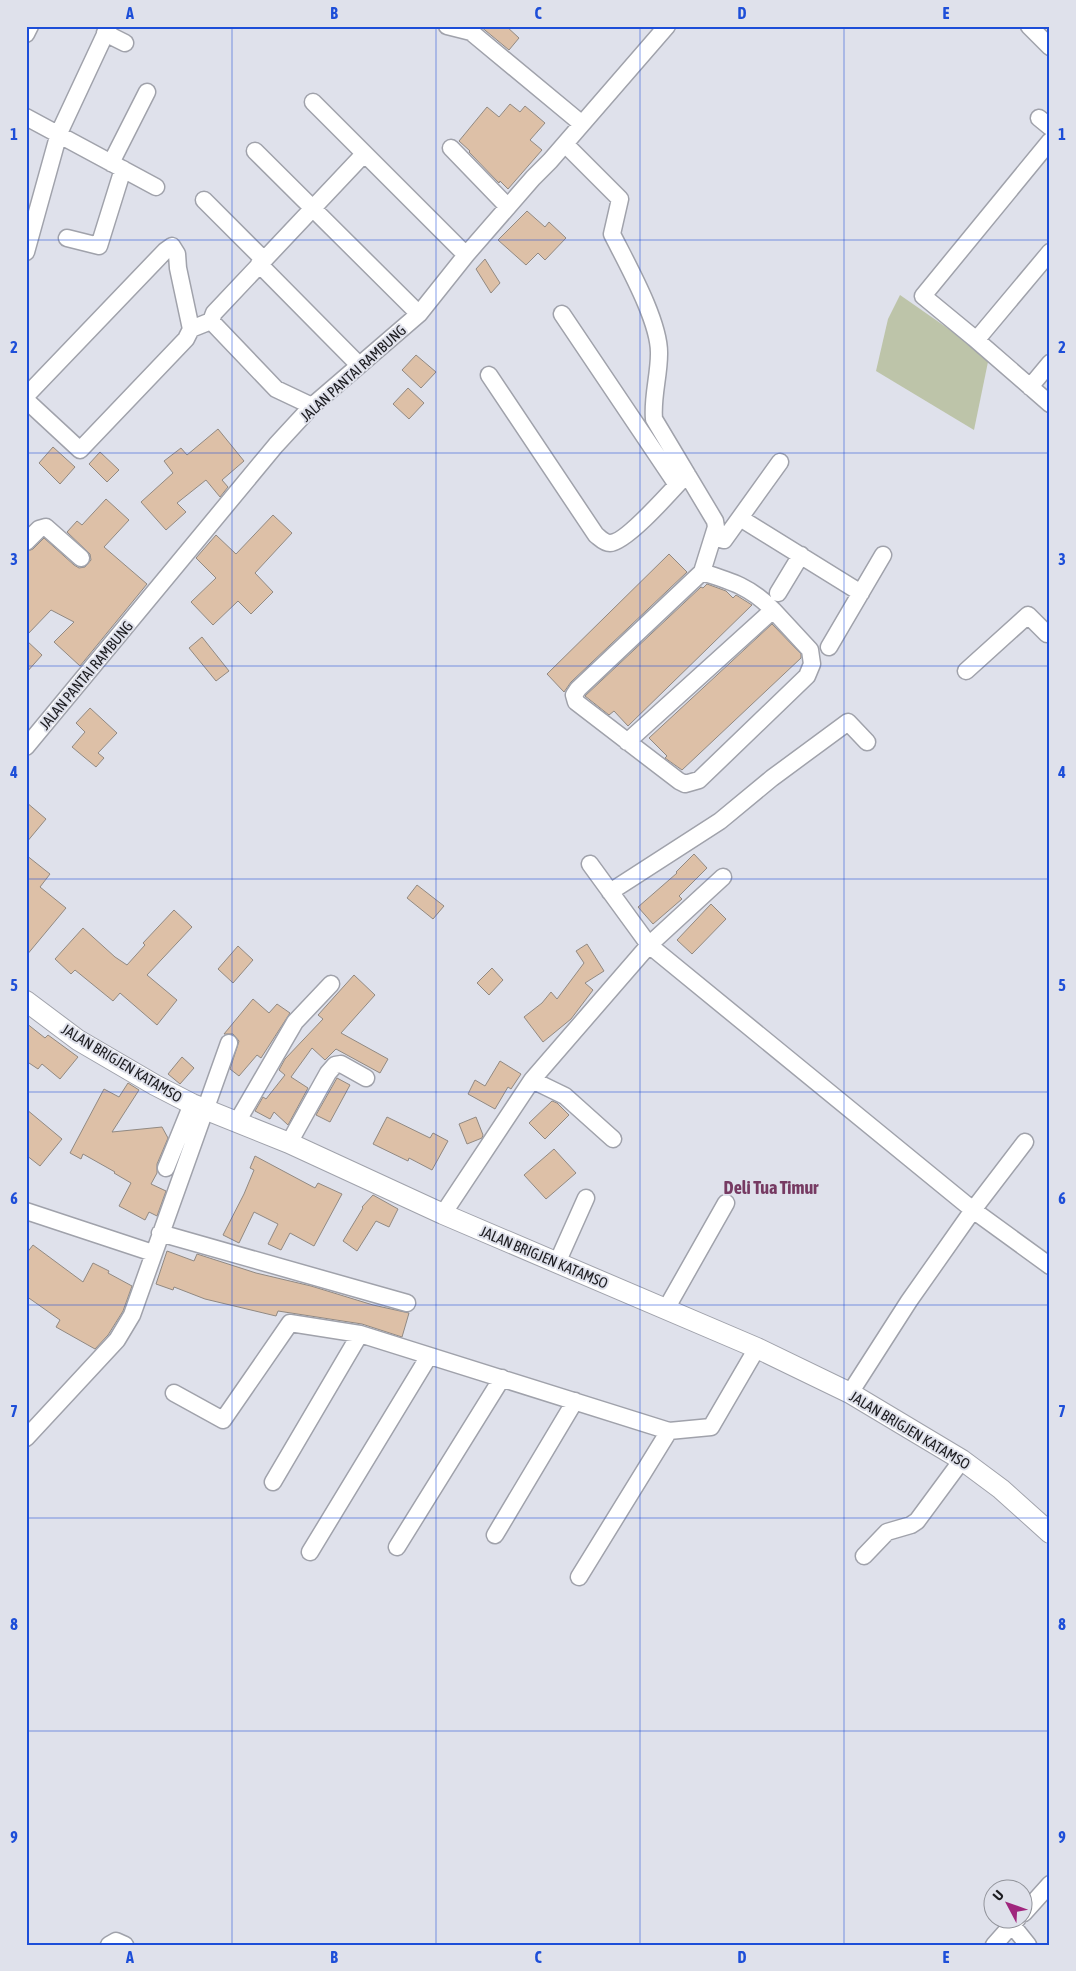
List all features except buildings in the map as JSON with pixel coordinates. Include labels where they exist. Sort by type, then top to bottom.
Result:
[{"type":"main road","name":"JALAN BRIGJEN KATAMSO","points":[[26,1001],[78,1040],[155,1085],[199,1106],[290,1143],[443,1214],[757,1348],[850,1393],[962,1460],[1001,1489],[1050,1533]]},
{"type":"street","points":[[26,34],[30,26]]},
{"type":"street","points":[[447,26],[471,32],[582,124]]},
{"type":"street","name":"JALAN PANTAI RAMBUNG","points":[[26,747],[276,445],[312,406],[419,314],[466,255],[667,26]]},
{"type":"street","points":[[1029,26],[1050,47]]},
{"type":"street","points":[[26,252],[59,133],[107,30],[125,43]]},
{"type":"street","points":[[67,238],[100,246],[117,166],[148,92]]},
{"type":"street","points":[[313,102],[466,255]]},
{"type":"street","points":[[26,117],[59,133],[156,187]]},
{"type":"street","points":[[1050,141],[923,296],[1050,404]]},
{"type":"street","points":[[565,144],[620,199],[612,234],[637,282],[658,339],[659,355],[653,408],[654,419],[682,480]]},
{"type":"street","points":[[451,148],[508,207]]},
{"type":"street","points":[[254,150],[419,314]]},
{"type":"street","points":[[211,321],[214,313],[364,154]]},
{"type":"street","points":[[204,200],[359,365]]},
{"type":"street","points":[[172,246],[177,254],[191,328],[186,339],[80,450],[26,398],[165,251],[172,246]]},
{"type":"street","points":[[974,338],[980,336],[1050,252]]},
{"type":"street","points":[[562,314],[682,480],[715,521],[716,527],[702,570],[578,688],[574,695],[576,702],[586,711],[685,784],[699,780],[713,768],[807,676],[812,664],[810,650],[773,610],[753,592],[702,570]]},
{"type":"street","points":[[191,328],[211,321]]},
{"type":"street","points":[[211,321],[276,389],[312,406]]},
{"type":"street","points":[[1030,387],[1050,363]]},
{"type":"street","points":[[489,375],[596,535],[604,541],[610,543],[626,536],[682,480]]},
{"type":"street","points":[[710,544],[724,540],[780,462]]},
{"type":"street","points":[[740,518],[861,593]]},
{"type":"street","points":[[26,542],[40,529],[46,527],[81,558]]},
{"type":"street","points":[[778,594],[800,555]]},
{"type":"street","points":[[829,647],[883,555]]},
{"type":"street","points":[[627,742],[773,610]]},
{"type":"street","points":[[966,671],[1028,615],[1047,634],[1050,631]]},
{"type":"street","points":[[610,892],[720,821],[772,778],[848,722],[866,742]]},
{"type":"street","points":[[590,864],[649,945],[973,1210],[1050,1266]]},
{"type":"street","points":[[443,1214],[532,1080],[649,945],[724,877]]},
{"type":"street","points":[[237,1122],[295,1022],[331,984]]},
{"type":"street","points":[[166,1168],[199,1106],[229,1043]]},
{"type":"street","points":[[290,1143],[328,1073],[335,1065],[340,1064],[366,1078]]},
{"type":"street","points":[[532,1080],[565,1096],[613,1139]]},
{"type":"street","points":[[29,1431],[117,1340],[132,1315],[160,1233],[199,1106]]},
{"type":"street","points":[[850,1393],[908,1301],[973,1210],[1025,1142]]},
{"type":"street","points":[[557,1263],[586,1198]]},
{"type":"street","points":[[666,1309],[726,1203]]},
{"type":"street","points":[[26,1212],[153,1253]]},
{"type":"street","points":[[160,1233],[407,1303]]},
{"type":"street","points":[[174,1393],[222,1420],[290,1324],[360,1334],[669,1431],[711,1427],[757,1348]]},
{"type":"street","points":[[274,1482],[360,1334]]},
{"type":"street","points":[[310,1552],[429,1356]]},
{"type":"street","points":[[397,1547],[502,1378]]},
{"type":"street","points":[[495,1535],[575,1401]]},
{"type":"street","points":[[580,1577],[669,1431]]},
{"type":"street","points":[[864,1556],[887,1532],[911,1525],[917,1521],[962,1460]]},
{"type":"street","points":[[1034,1902],[1050,1884]]},
{"type":"street","points":[[994,1945],[1010,1928]]},
{"type":"street","points":[[1021,1928],[1028,1945]]},
{"type":"street","points":[[108,1945],[116,1941],[125,1945]]},
{"type":"green space","points":[[900,295],[989,357],[974,430],[876,371],[888,319]]},
{"type":"district","name":"Deli Tua Timur","points":[[771,1187]]}]
